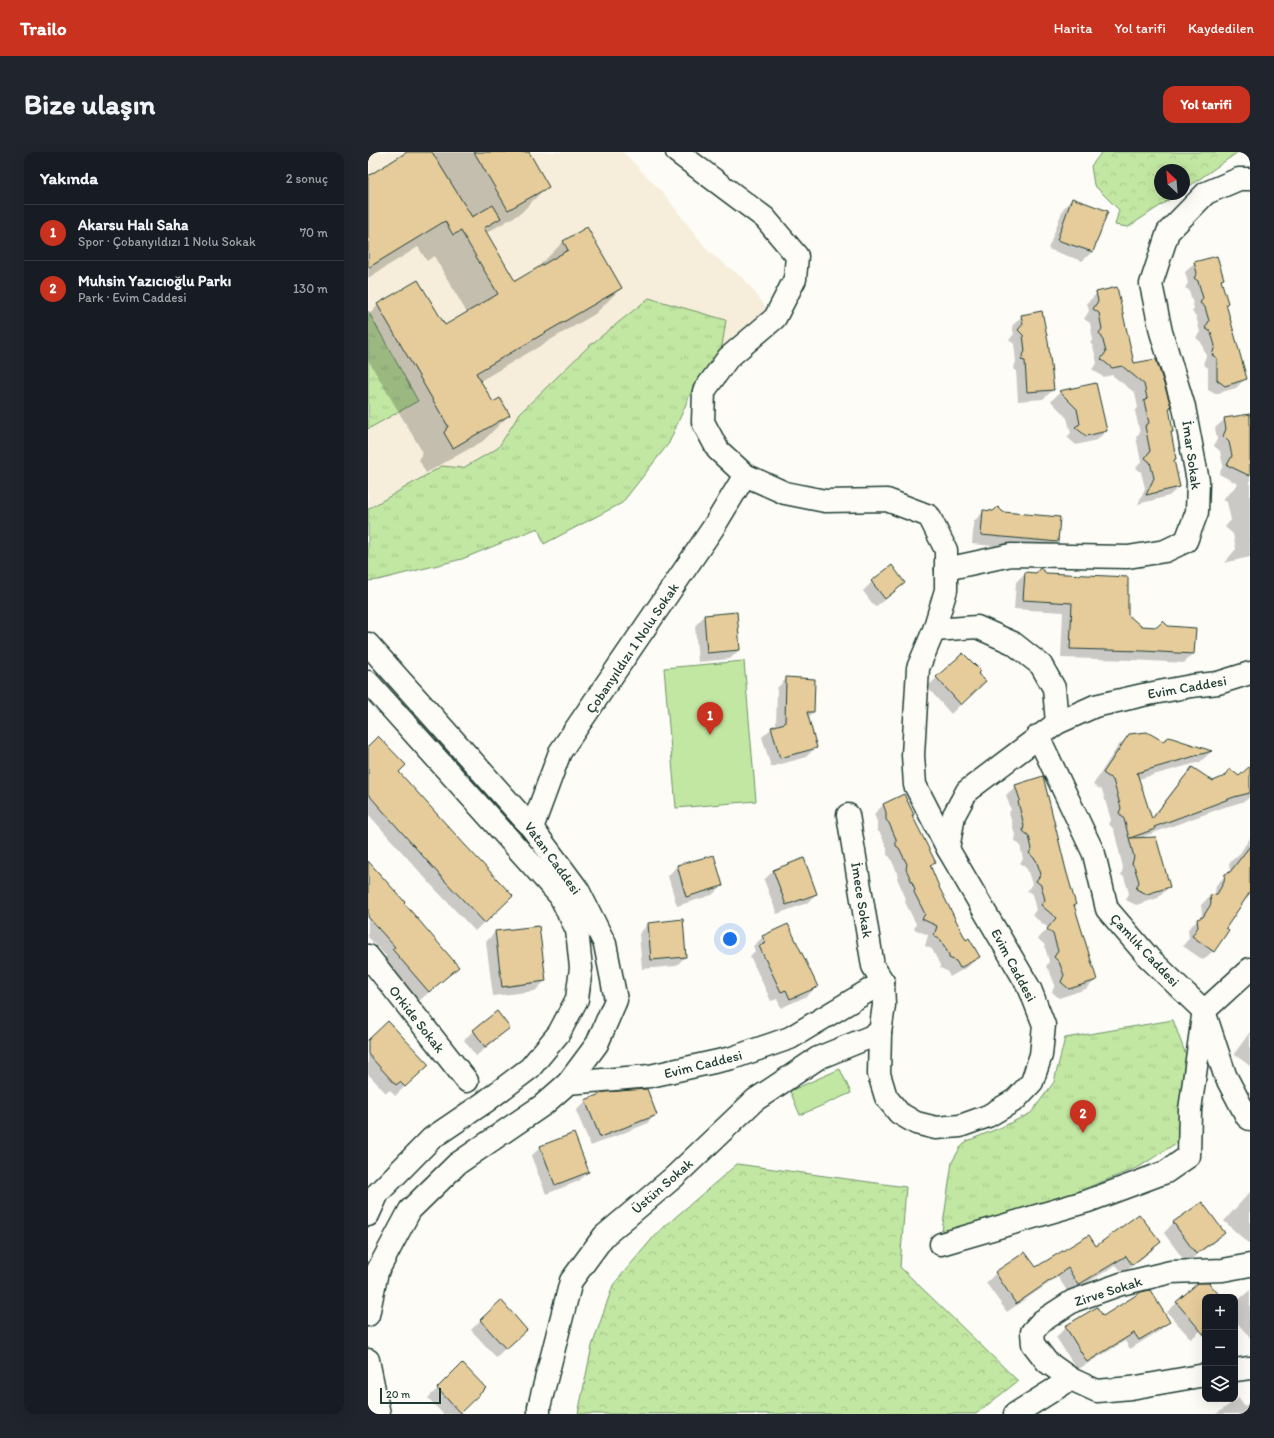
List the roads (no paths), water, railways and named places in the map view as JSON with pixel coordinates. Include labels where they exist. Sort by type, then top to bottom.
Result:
[{"type":"street","points":[[682,154],[765,218],[797,256],[795,279],[775,318],[728,358],[704,391],[703,422],[718,450],[746,475],[785,493],[824,500],[887,500],[929,516],[946,550],[946,590],[934,630],[918,668],[913,755],[915,785],[948,849]]},
{"type":"street","name":"İmar Sokak","points":[[946,569],[1011,555],[1128,557],[1165,551],[1186,540],[1197,512],[1198,481],[1184,408],[1161,332],[1151,284],[1168,232],[1206,193],[1239,178],[1250,179]]},
{"type":"street","name":"Çobanyıldızı 1 Nolu Sokak","points":[[532,828],[560,752],[713,528],[746,475]]},
{"type":"street","points":[[934,630],[977,627],[1014,643],[1041,665],[1054,688],[1057,723]]},
{"type":"street","name":"Vatan Caddesi","points":[[368,644],[532,828],[578,890],[605,944],[616,1000],[597,1044],[568,1083],[543,1105],[457,1164],[410,1210],[377,1272],[368,1315]]},
{"type":"street","name":"Evim Caddesi","points":[[568,1083],[650,1076],[732,1058],[790,1038],[883,982],[884,1005],[880,1033],[879,1074],[886,1097],[899,1113],[916,1123],[936,1128],[960,1126],[988,1116],[1015,1100],[1032,1082],[1041,1055],[1044,1025],[1030,988],[948,849],[954,815],[967,790],[1057,723],[1095,706],[1191,686],[1218,683],[1250,673]]},
{"type":"street","name":"Vatan Caddesi","points":[[368,682],[560,896],[577,930],[580,968],[577,999],[559,1033],[530,1068],[485,1102],[432,1138],[378,1193],[368,1215]]},
{"type":"street","name":"Çamlık Caddesi","points":[[1038,736],[1094,854],[1107,909],[1149,958],[1204,1011]]},
{"type":"street","name":"İmece Sokak","points":[[848,815],[873,966],[883,982]]},
{"type":"street","name":"Orkide Sokak","points":[[368,957],[467,1082]]},
{"type":"street","points":[[941,1244],[1088,1201],[1166,1172],[1189,1156],[1190,1110],[1204,1011],[1250,969]]},
{"type":"street","points":[[1204,1011],[1225,1075],[1247,1117],[1250,1119]]},
{"type":"street","name":"Üstün Sokak","points":[[539,1414],[539,1407],[571,1281],[604,1236],[674,1177],[755,1100],[818,1058],[880,1033]]},
{"type":"street","name":"Zirve Sokak","points":[[1202,1376],[1131,1388],[1096,1391],[1071,1379],[1047,1362],[1033,1344],[1032,1332],[1042,1321],[1073,1301],[1121,1284],[1171,1272],[1223,1270],[1250,1265]]},
{"type":"street","points":[[368,1360],[379,1414]]},
{"type":"street","points":[[1238,1370],[1250,1368]]},
{"type":"street","points":[[1015,1414],[1071,1379]]},
{"type":"place","name":"Akarsu Halı Saha","points":[[710,735]]},
{"type":"place","name":"Muhsin Yazıcıoğlu Parkı","points":[[1083,1133]]}]
